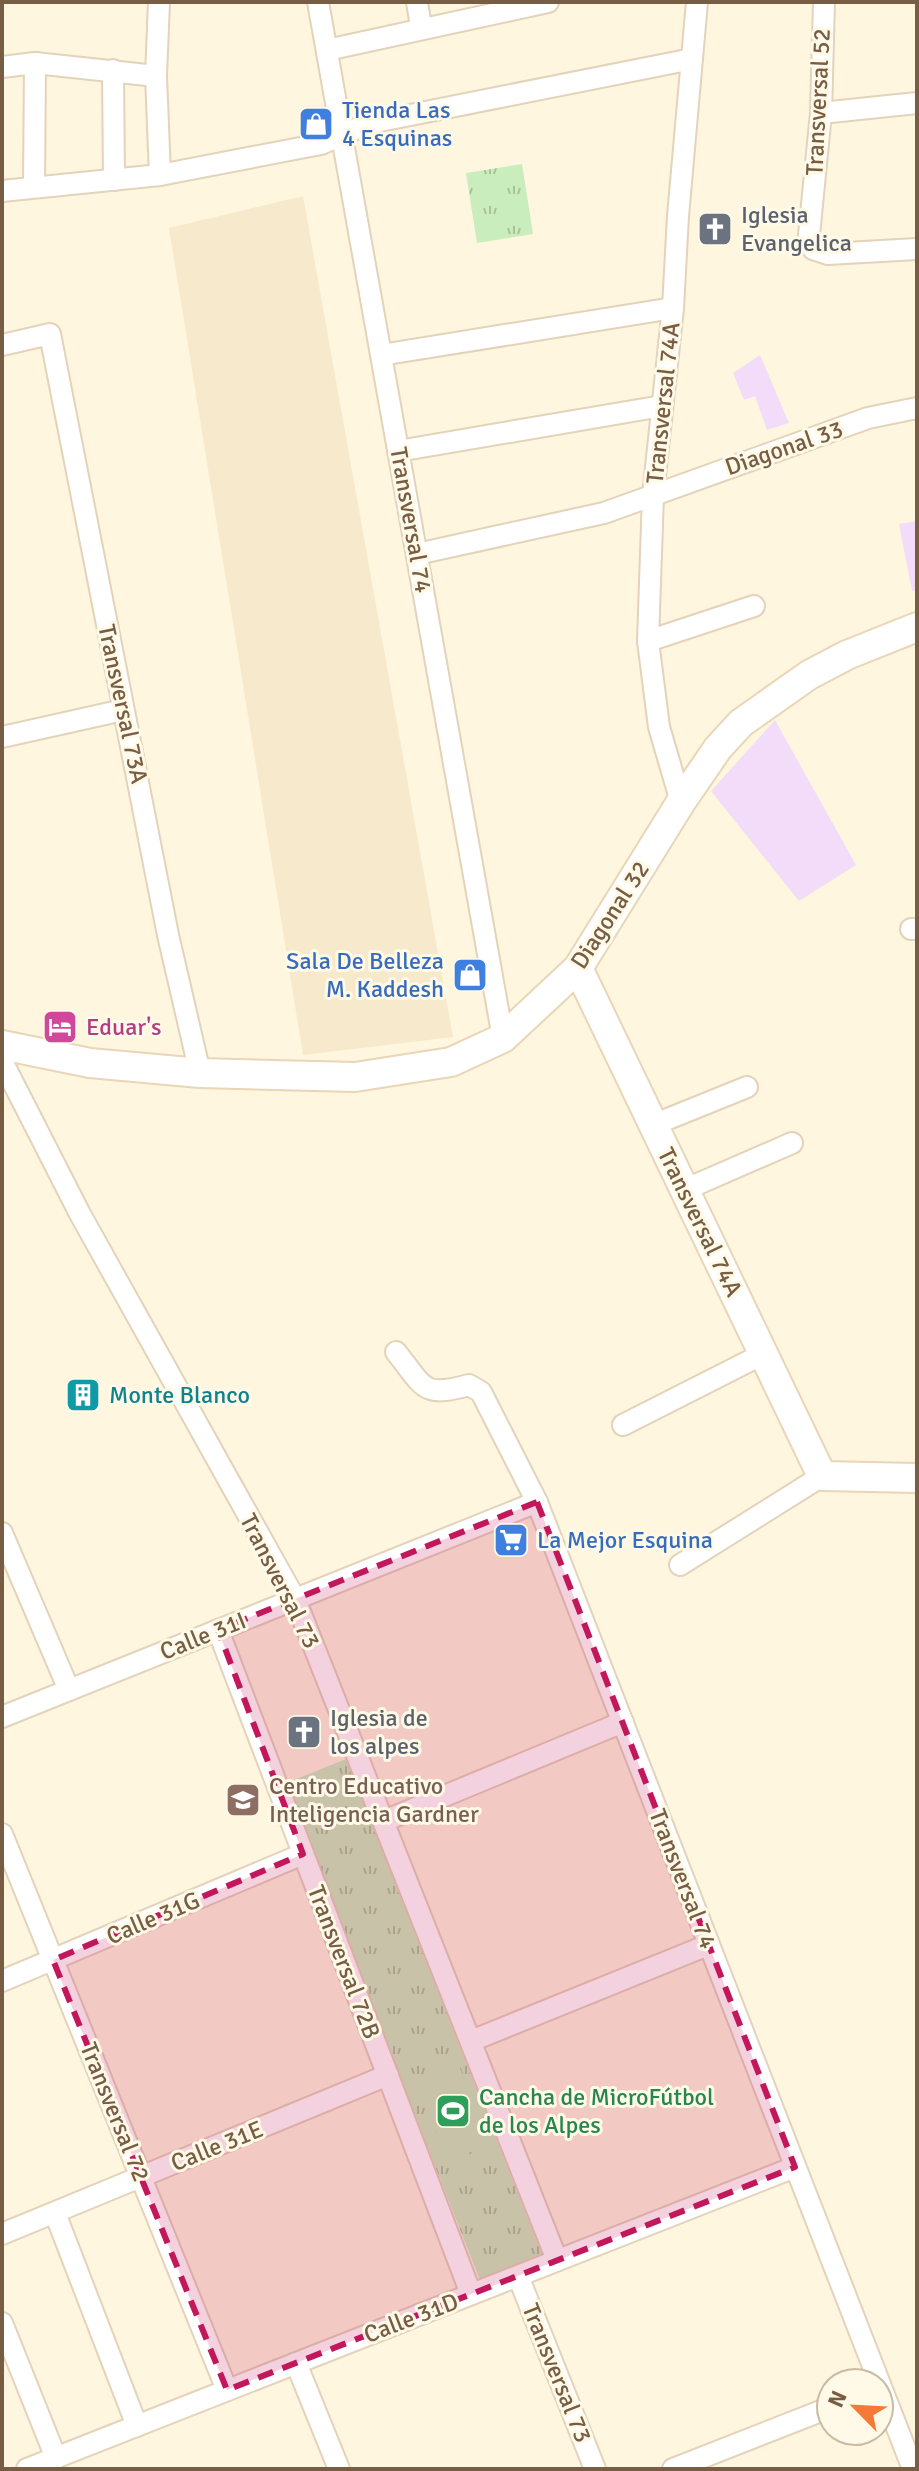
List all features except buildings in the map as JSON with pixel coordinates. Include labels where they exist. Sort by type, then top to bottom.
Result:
[{"type":"street","points":[[159,2],[156,76],[160,175]]},
{"type":"street","name":"Transversal 74","points":[[318,2],[503,1038]]},
{"type":"street","points":[[417,2],[421,27]]},
{"type":"street","points":[[327,50],[421,27],[548,2]]},
{"type":"street","name":"Transversal 74A","points":[[681,802],[659,727],[648,641],[653,495],[673,308],[697,2]]},
{"type":"street","name":"Transversal 52","points":[[824,2],[821,113],[809,235],[813,249],[828,254],[917,249]]},
{"type":"street","points":[[2,191],[160,175],[321,144],[370,123],[692,59]]},
{"type":"street","points":[[2,67],[35,63],[156,76]]},
{"type":"street","points":[[34,187],[35,63]]},
{"type":"street","points":[[113,70],[114,180]]},
{"type":"street","points":[[821,113],[917,103]]},
{"type":"street","points":[[381,355],[673,308]]},
{"type":"street","name":"Transversal 73A","points":[[2,345],[50,334],[123,710],[200,1073]]},
{"type":"street","points":[[398,451],[662,406]]},
{"type":"street","name":"Diagonal 33","points":[[417,554],[604,513],[868,418],[917,408]]},
{"type":"street","points":[[648,641],[754,606]]},
{"type":"street","name":"Diagonal 32","points":[[2,1045],[90,1063],[200,1073],[355,1077],[451,1062],[503,1038],[578,968],[681,802],[718,748],[741,723],[775,696],[847,655],[917,627]]},
{"type":"street","points":[[2,737],[123,710]]},
{"type":"street","name":"Transversal 74A","points":[[578,968],[822,1476]]},
{"type":"street","name":"Transversal 73","points":[[2,1061],[80,1214],[295,1599],[557,2260]]},
{"type":"street","points":[[653,1125],[747,1087]]},
{"type":"street","points":[[684,1190],[792,1143]]},
{"type":"street","name":"Transversal 74","points":[[396,1352],[428,1390],[438,1394],[469,1385],[481,1392],[537,1502],[872,2367]]},
{"type":"street","points":[[623,1425],[763,1354]]},
{"type":"street","points":[[680,1565],[822,1476],[917,1478]]},
{"type":"street","name":"Calle 31I","points":[[2,1717],[537,1502]]},
{"type":"street","points":[[2,1533],[69,1690]]},
{"type":"street","name":"Transversal 72B","points":[[218,1630],[471,2294]]},
{"type":"street","points":[[384,1821],[623,1722]]},
{"type":"street","name":"Transversal 72","points":[[2,1834],[227,2390]]},
{"type":"street","name":"Calle 31G","points":[[2,1981],[303,1854]]},
{"type":"street","points":[[471,2041],[708,1945]]},
{"type":"street","name":"Calle 31E","points":[[2,2234],[388,2075]]},
{"type":"street","name":"Calle 31D","points":[[27,2469],[795,2167]]},
{"type":"street","points":[[55,2213],[137,2426]]},
{"type":"street","name":"Transversal 73","points":[[518,2276],[595,2469]]},
{"type":"street","points":[[2,2323],[56,2458]]},
{"type":"street","points":[[296,2363],[339,2469]]},
{"type":"street","points":[[673,2469],[815,2413]]},
{"type":"street","name":"Transversal 74","points":[[895,2424],[913,2469]]},
{"type":"highlighted area","points":[[537,1502],[795,2167],[227,2390],[53,1960],[303,1854],[218,1630]]},
{"type":"shaded area","points":[[303,196],[453,1037],[303,1055],[169,228]]},
{"type":"shaded area","points":[[760,355],[789,423],[767,430],[755,396],[744,400],[733,373]]},
{"type":"shaded area","points":[[917,521],[917,590],[912,591],[899,524]]},
{"type":"shaded area","points":[[775,720],[856,865],[799,901],[711,791]]},
{"type":"green space","points":[[522,164],[533,234],[477,243],[466,173]]},
{"type":"green space","points":[[346,1759],[542,2255],[480,2280],[284,1784]]},
{"type":"green space","name":"Cancha de MicroFútbol de los Alpes","points":[[457,2061],[491,2143],[449,2162],[414,2079]]},
{"type":"place","name":"Tienda Las 4 Esquinas","points":[[316,124]]},
{"type":"place","name":"Iglesia Evangelica","points":[[715,229]]},
{"type":"place","name":"Sala De Belleza M. Kaddesh","points":[[470,975]]},
{"type":"place","name":"Eduar's","points":[[60,1027]]},
{"type":"place","name":"Monte Blanco","points":[[83,1395]]},
{"type":"place","name":"La Mejor Esquina","points":[[511,1540]]},
{"type":"place","name":"Iglesia de los alpes","points":[[304,1732]]},
{"type":"place","name":"Centro Educativo Inteligencia Gardner","points":[[243,1800]]},
{"type":"place","name":"Cancha de MicroFútbol de los Alpes","points":[[453,2111]]}]
